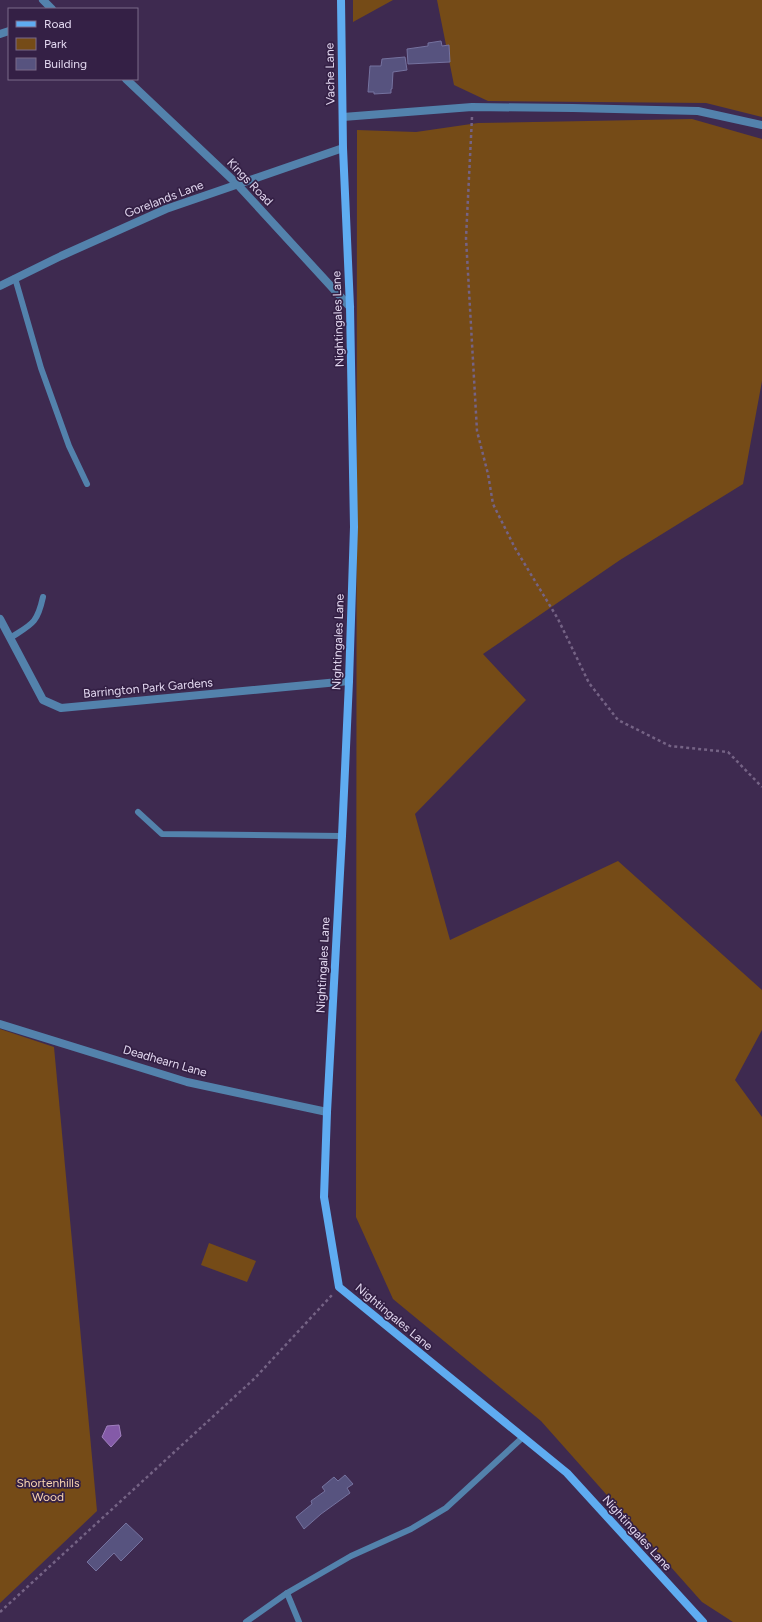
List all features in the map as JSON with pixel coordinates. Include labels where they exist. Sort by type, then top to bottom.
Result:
[{"type":"main road","name":"Vache Lane","points":[[341,0],[343,148]]},
{"type":"main road","name":"Nightingales Lane","points":[[343,148],[350,307],[354,527],[349,681],[324,1197],[339,1287],[566,1473],[702,1622]]},
{"type":"street","points":[[44,0],[51,8]]},
{"type":"street","name":"Kings Road","points":[[127,80],[237,184],[350,307]]},
{"type":"street","points":[[343,117],[472,107],[698,111],[762,124]]},
{"type":"street","name":"Gorelands Lane","points":[[0,286],[61,256],[166,209],[343,148]]},
{"type":"street","name":"Barrington Park Gardens","points":[[0,619],[42,700],[61,708],[349,681]]},
{"type":"street","name":"Deadhearn Lane","points":[[0,1024],[187,1082],[327,1112]]},
{"type":"lane","points":[[15,278],[41,368],[69,446],[87,484]]},
{"type":"lane","points":[[10,638],[30,625],[39,614],[43,597]]},
{"type":"lane","points":[[138,812],[162,834],[342,836]]},
{"type":"lane","points":[[246,1622],[287,1592],[351,1556],[411,1529],[446,1508],[522,1438]]},
{"type":"lane","points":[[287,1592],[299,1622]]},
{"type":"path","points":[[472,107],[466,238],[477,431],[488,474],[493,504],[515,548],[558,619],[589,683],[618,720],[670,746],[728,752],[762,787]]},
{"type":"path","points":[[0,1612],[255,1378],[339,1287]]},
{"type":"green space","points":[[353,0],[393,0],[353,22]]},
{"type":"green space","points":[[437,0],[762,0],[762,117],[706,103],[488,101],[454,85]]},
{"type":"green space","points":[[692,119],[762,139],[762,381],[743,484],[620,560],[483,654],[526,700],[415,814],[450,940],[618,861],[762,990],[762,1030],[735,1080],[762,1117],[762,1622],[733,1622],[702,1602],[541,1421],[393,1299],[356,1217],[357,130],[416,132],[478,123]]},
{"type":"green space","name":"Shortenhills Wood","points":[[0,1029],[54,1047],[97,1511],[0,1603]]},
{"type":"green space","points":[[209,1243],[256,1261],[247,1282],[201,1265]]},
{"type":"shaded area","points":[[119,1425],[121,1436],[111,1447],[102,1437],[107,1426]]},
{"type":"building","points":[[441,41],[442,46],[449,45],[450,62],[408,64],[407,49],[428,46],[428,43]]},
{"type":"building","points":[[405,57],[407,70],[393,72],[391,93],[374,94],[374,92],[368,92],[370,66],[381,66],[382,59]]},
{"type":"building","points":[[345,1475],[353,1484],[347,1488],[350,1493],[321,1514],[304,1529],[296,1517],[312,1504],[311,1501],[325,1491],[322,1487],[334,1477],[338,1481]]},
{"type":"building","points":[[126,1523],[143,1539],[121,1561],[114,1553],[96,1571],[87,1562]]}]
